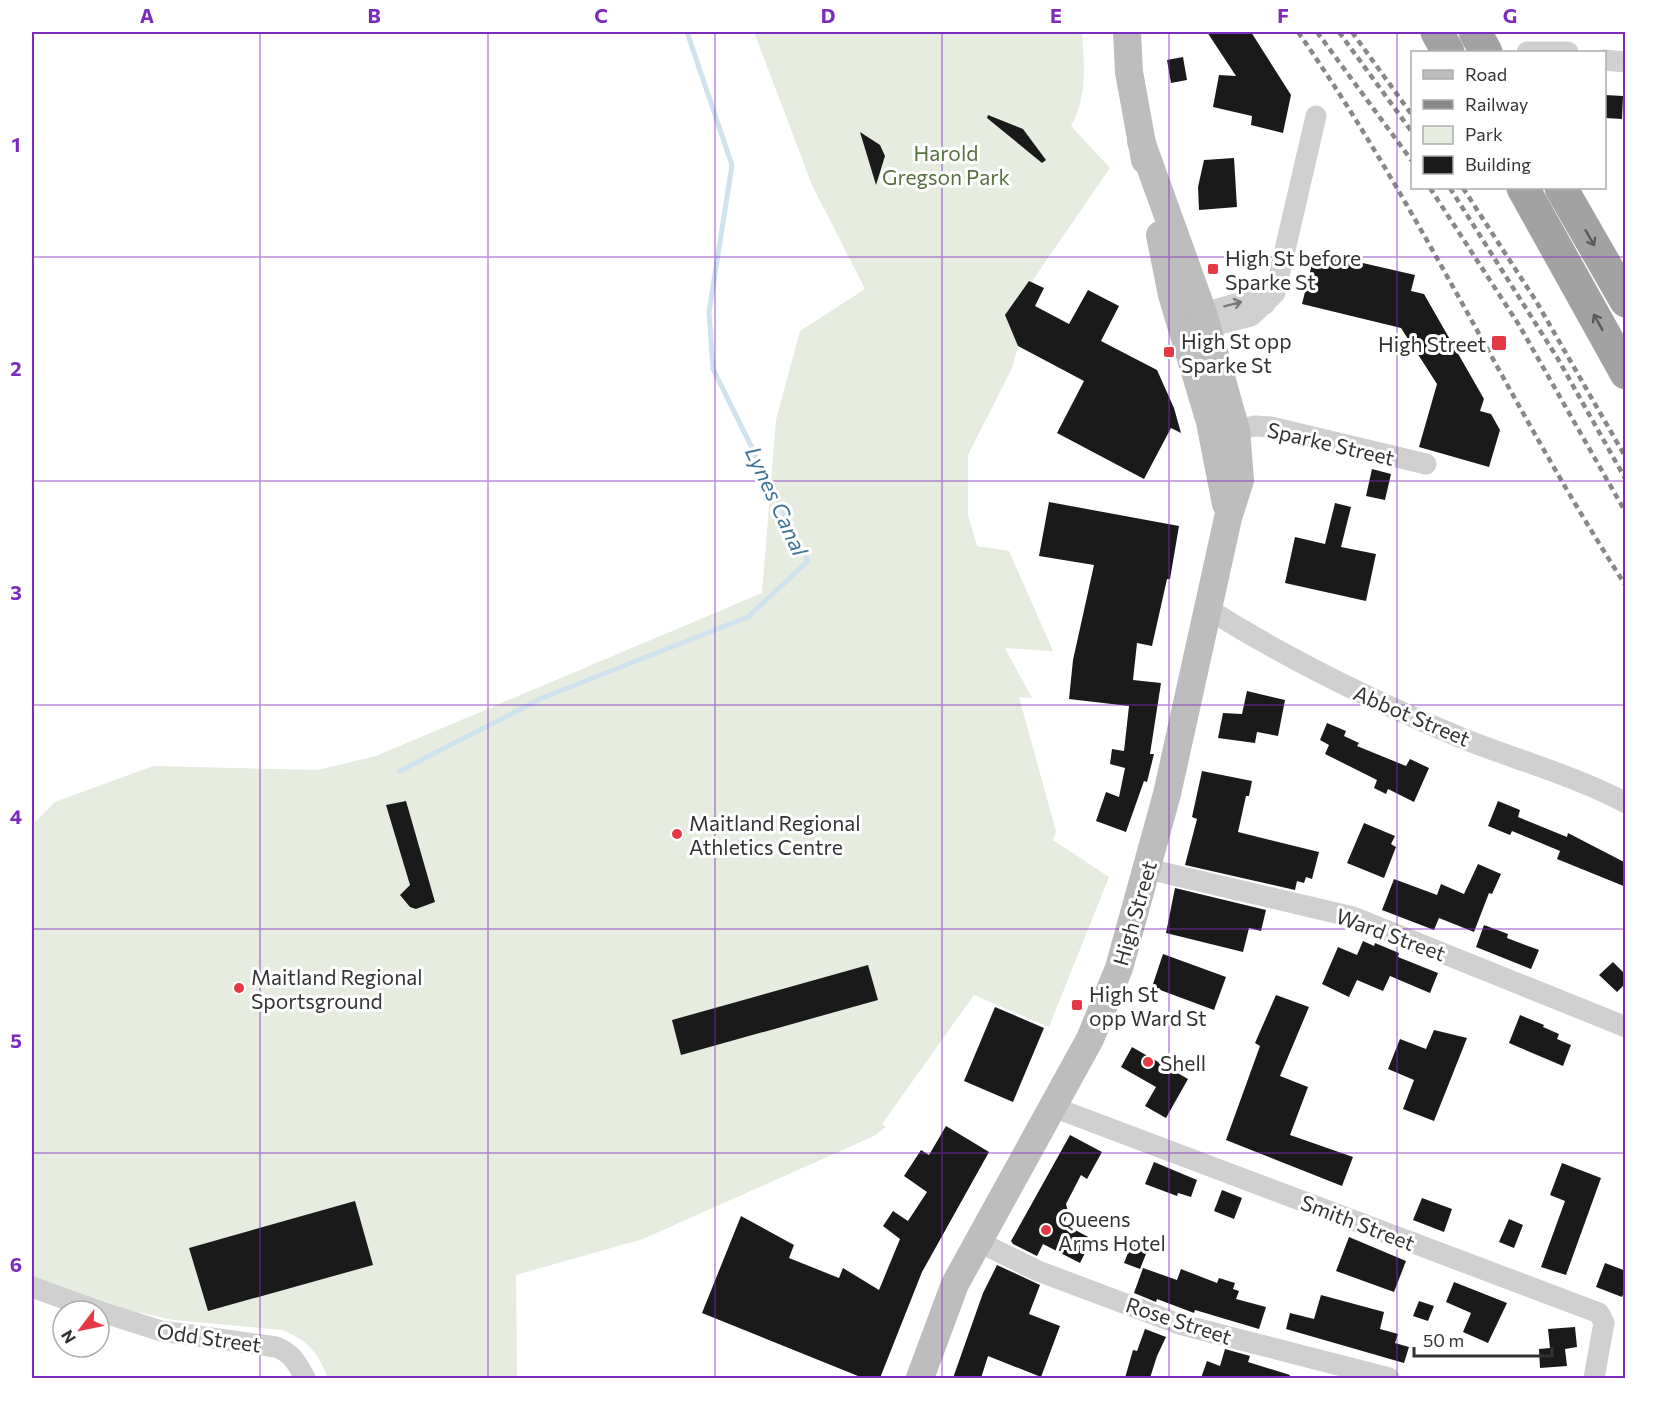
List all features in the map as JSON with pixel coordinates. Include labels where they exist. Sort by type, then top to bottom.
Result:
[{"type":"highway","points":[[1437,32],[1447,51]]},
{"type":"highway","points":[[1475,32],[1485,51]]},
{"type":"highway","points":[[1524,189],[1626,373]]},
{"type":"highway","points":[[1562,189],[1626,301]]},
{"type":"main road","name":"High Street","points":[[920,1378],[955,1284],[1090,1039],[1106,1002],[1133,925],[1148,869],[1228,518],[1224,482],[1223,426],[1172,295],[1129,72],[1127,32]]},
{"type":"main road","name":"High Street","points":[[1141,141],[1201,321]]},
{"type":"main road","points":[[1161,240],[1201,321],[1208,368],[1223,426]]},
{"type":"street","points":[[1606,60],[1626,63]]},
{"type":"street","points":[[1606,65],[1626,63]]},
{"type":"street","points":[[1201,321],[1246,301],[1265,304],[1278,287],[1316,116]]},
{"type":"street","name":"Sparke Street","points":[[1223,426],[1272,427],[1426,464]]},
{"type":"street","name":"Abbot Street","points":[[1208,609],[1289,658],[1335,682],[1464,739],[1626,803]]},
{"type":"street","name":"Ward Street","points":[[1148,869],[1353,916],[1626,1027]]},
{"type":"street","name":"Smith Street","points":[[1053,1107],[1599,1313],[1604,1323],[1594,1378]]},
{"type":"street","name":"Rose Street","points":[[977,1241],[1038,1271],[1179,1324],[1389,1378]]},
{"type":"street","name":"Odd Street","points":[[32,1287],[66,1299]]},
{"type":"street","name":"Odd Street","points":[[111,1315],[161,1331],[276,1347],[287,1351],[294,1358],[305,1378]]},
{"type":"green space","name":"Harold Gregson Park","points":[[754,32],[1082,32],[1084,68],[1082,91],[1071,126],[1110,168],[1008,316],[1018,346],[1012,368],[968,455],[968,515],[977,546],[1009,551],[1053,651],[1005,648],[1032,698],[1019,697],[1056,831],[1053,840],[1109,877],[1049,1027],[974,995],[882,1124],[886,1127],[874,1136],[643,1239],[516,1275],[517,1378],[328,1378],[311,1348],[282,1330],[173,1320],[130,1310],[111,1303],[111,1299],[98,1299],[32,1276],[32,825],[55,802],[153,766],[317,770],[376,756],[762,593],[776,420],[800,331],[865,289],[812,185]]},
{"type":"building","points":[[1207,32],[1251,32],[1291,95],[1283,133],[1251,125],[1252,116],[1213,107],[1219,75],[1236,76]]},
{"type":"building","points":[[1183,57],[1187,80],[1171,83],[1167,60]]},
{"type":"building","points":[[1606,95],[1623,96],[1622,119],[1606,118]]},
{"type":"building","points":[[988,115],[1023,129],[1046,160],[1042,163],[987,118]]},
{"type":"building","points":[[860,132],[880,145],[885,156],[876,185]]},
{"type":"building","points":[[1234,158],[1237,207],[1199,210],[1198,187],[1204,160]]},
{"type":"building","points":[[1315,252],[1415,275],[1411,291],[1424,294],[1484,399],[1480,411],[1491,414],[1500,430],[1489,467],[1419,447],[1437,384],[1401,328],[1302,304]]},
{"type":"building","points":[[1029,281],[1044,288],[1035,306],[1069,324],[1088,290],[1119,306],[1101,341],[1157,370],[1174,408],[1181,433],[1171,428],[1144,479],[1057,433],[1084,381],[1018,346],[1005,315]]},
{"type":"building","points":[[1372,469],[1391,474],[1385,500],[1366,496]]},
{"type":"building","points":[[1049,502],[1179,526],[1170,579],[1167,579],[1152,646],[1137,643],[1133,680],[1161,683],[1150,754],[1154,754],[1147,782],[1144,781],[1126,832],[1096,821],[1106,792],[1119,797],[1125,768],[1110,764],[1112,749],[1124,751],[1129,706],[1069,699],[1073,660],[1094,565],[1039,556]]},
{"type":"building","points":[[1335,503],[1351,507],[1341,547],[1376,554],[1366,601],[1285,583],[1295,537],[1325,544]]},
{"type":"building","points":[[1247,691],[1285,700],[1278,736],[1257,732],[1255,743],[1218,738],[1223,713],[1242,714]]},
{"type":"building","points":[[1327,723],[1346,731],[1344,736],[1359,743],[1357,746],[1406,766],[1410,759],[1429,768],[1414,802],[1388,789],[1386,794],[1374,788],[1377,780],[1325,754],[1329,745],[1320,740]]},
{"type":"building","points":[[1202,771],[1252,781],[1249,796],[1246,796],[1238,832],[1319,852],[1312,879],[1306,877],[1304,883],[1297,881],[1295,890],[1185,865],[1197,819],[1192,817]]},
{"type":"building","points":[[406,801],[435,902],[416,909],[410,907],[400,895],[410,885],[386,805]]},
{"type":"building","points":[[1498,801],[1520,810],[1518,817],[1567,837],[1568,833],[1626,863],[1626,887],[1557,859],[1560,851],[1512,831],[1510,835],[1488,826]]},
{"type":"building","points":[[1364,823],[1395,836],[1391,844],[1396,847],[1384,878],[1347,863]]},
{"type":"building","points":[[1478,864],[1501,874],[1492,894],[1489,893],[1474,932],[1439,918],[1434,930],[1382,910],[1394,879],[1437,895],[1441,884],[1464,894]]},
{"type":"building","points":[[1175,888],[1266,910],[1261,931],[1249,928],[1243,952],[1166,933]]},
{"type":"building","points":[[1484,925],[1508,934],[1507,938],[1539,950],[1531,969],[1476,947]]},
{"type":"building","points":[[1363,941],[1374,946],[1375,943],[1399,953],[1398,957],[1438,973],[1430,993],[1390,976],[1383,991],[1357,980],[1349,997],[1322,984],[1338,947],[1357,955]]},
{"type":"building","points":[[1163,954],[1226,977],[1214,1010],[1152,987]]},
{"type":"building","points":[[1613,962],[1626,975],[1626,983],[1617,992],[1599,975]]},
{"type":"building","points":[[868,965],[878,1000],[681,1055],[672,1020]]},
{"type":"building","points":[[1276,995],[1309,1007],[1280,1076],[1308,1087],[1290,1135],[1353,1157],[1342,1186],[1226,1140],[1260,1046],[1255,1043]]},
{"type":"building","points":[[995,1007],[1044,1028],[1013,1102],[964,1081]]},
{"type":"building","points":[[1520,1015],[1544,1025],[1543,1027],[1559,1034],[1557,1039],[1571,1045],[1563,1066],[1509,1043]]},
{"type":"building","points":[[1434,1030],[1467,1038],[1434,1121],[1403,1109],[1414,1080],[1388,1069],[1400,1039],[1426,1049]]},
{"type":"building","points":[[1132,1047],[1188,1079],[1166,1118],[1145,1106],[1156,1087],[1121,1067]]},
{"type":"building","points":[[946,1126],[989,1152],[922,1272],[880,1378],[863,1378],[702,1313],[741,1216],[794,1245],[789,1258],[839,1278],[843,1268],[879,1290],[900,1239],[883,1226],[893,1211],[908,1221],[927,1192],[904,1176],[921,1150],[929,1155]]},
{"type":"building","name":"Queens Arms Hotel","points":[[1070,1135],[1102,1152],[1087,1179],[1081,1175],[1066,1204],[1068,1212],[1064,1224],[1092,1239],[1080,1263],[1043,1244],[1037,1256],[1011,1241]]},
{"type":"building","points":[[1154,1162],[1197,1180],[1191,1197],[1178,1193],[1177,1196],[1145,1184]]},
{"type":"building","points":[[1562,1163],[1601,1178],[1566,1275],[1541,1267],[1565,1201],[1550,1195]]},
{"type":"building","points":[[1222,1190],[1242,1198],[1234,1219],[1214,1211]]},
{"type":"building","points":[[1422,1198],[1452,1209],[1444,1232],[1413,1220]]},
{"type":"building","points":[[355,1201],[373,1265],[208,1311],[189,1248]]},
{"type":"building","points":[[1509,1219],[1523,1225],[1514,1248],[1499,1242]]},
{"type":"building","points":[[1349,1237],[1406,1261],[1394,1292],[1336,1271]]},
{"type":"building","points":[[1134,1238],[1150,1244],[1140,1269],[1124,1263]]},
{"type":"building","points":[[1605,1263],[1626,1271],[1626,1287],[1622,1297],[1596,1287]]},
{"type":"building","points":[[997,1265],[1040,1285],[1029,1314],[1060,1326],[1041,1377],[988,1356],[981,1378],[953,1378],[983,1293]]},
{"type":"building","points":[[1143,1268],[1177,1280],[1181,1269],[1217,1283],[1219,1278],[1235,1283],[1233,1289],[1239,1291],[1236,1299],[1266,1307],[1259,1329],[1195,1310],[1194,1313],[1134,1293]]},
{"type":"building","points":[[1454,1282],[1507,1303],[1488,1343],[1463,1332],[1471,1313],[1446,1302]]},
{"type":"building","points":[[1321,1295],[1384,1312],[1380,1329],[1398,1334],[1395,1343],[1409,1347],[1404,1363],[1286,1329],[1290,1313],[1314,1319]]},
{"type":"building","points":[[1419,1301],[1434,1306],[1428,1321],[1413,1316]]},
{"type":"building","points":[[1575,1327],[1577,1347],[1565,1349],[1567,1366],[1540,1368],[1539,1349],[1550,1348],[1548,1329]]},
{"type":"building","points":[[1145,1329],[1166,1337],[1150,1378],[1125,1378],[1133,1350],[1137,1351]]},
{"type":"building","points":[[1225,1349],[1250,1356],[1248,1362],[1290,1375],[1289,1378],[1201,1378],[1207,1361],[1220,1366]]},
{"type":"waterway","name":"Lynes Canal","points":[[400,771],[542,698],[748,617],[808,561],[713,369],[709,312],[732,165],[687,32]]},
{"type":"railway","points":[[1298,32],[1385,167],[1543,448],[1626,586]]},
{"type":"railway","points":[[1317,32],[1411,160]]},
{"type":"railway","points":[[1339,32],[1411,131]]},
{"type":"railway","points":[[1352,32],[1411,114]]},
{"type":"railway","points":[[1431,189],[1519,325],[1626,513]]},
{"type":"railway","points":[[1451,189],[1558,359],[1626,480]]},
{"type":"railway","points":[[1464,189],[1536,301],[1626,458]]},
{"type":"place","name":"High St before Sparke St","points":[[1213,269]]},
{"type":"place","name":"High Street","points":[[1499,343]]},
{"type":"place","name":"High St opp Sparke St","points":[[1169,352]]},
{"type":"place","name":"Maitland Regional Athletics Centre","points":[[677,834]]},
{"type":"place","name":"Maitland Regional Sportsground","points":[[239,988]]},
{"type":"place","name":"High St opp Ward St","points":[[1077,1005]]},
{"type":"place","name":"Shell","points":[[1148,1062]]},
{"type":"place","name":"Queens Arms Hotel","points":[[1046,1230]]}]
